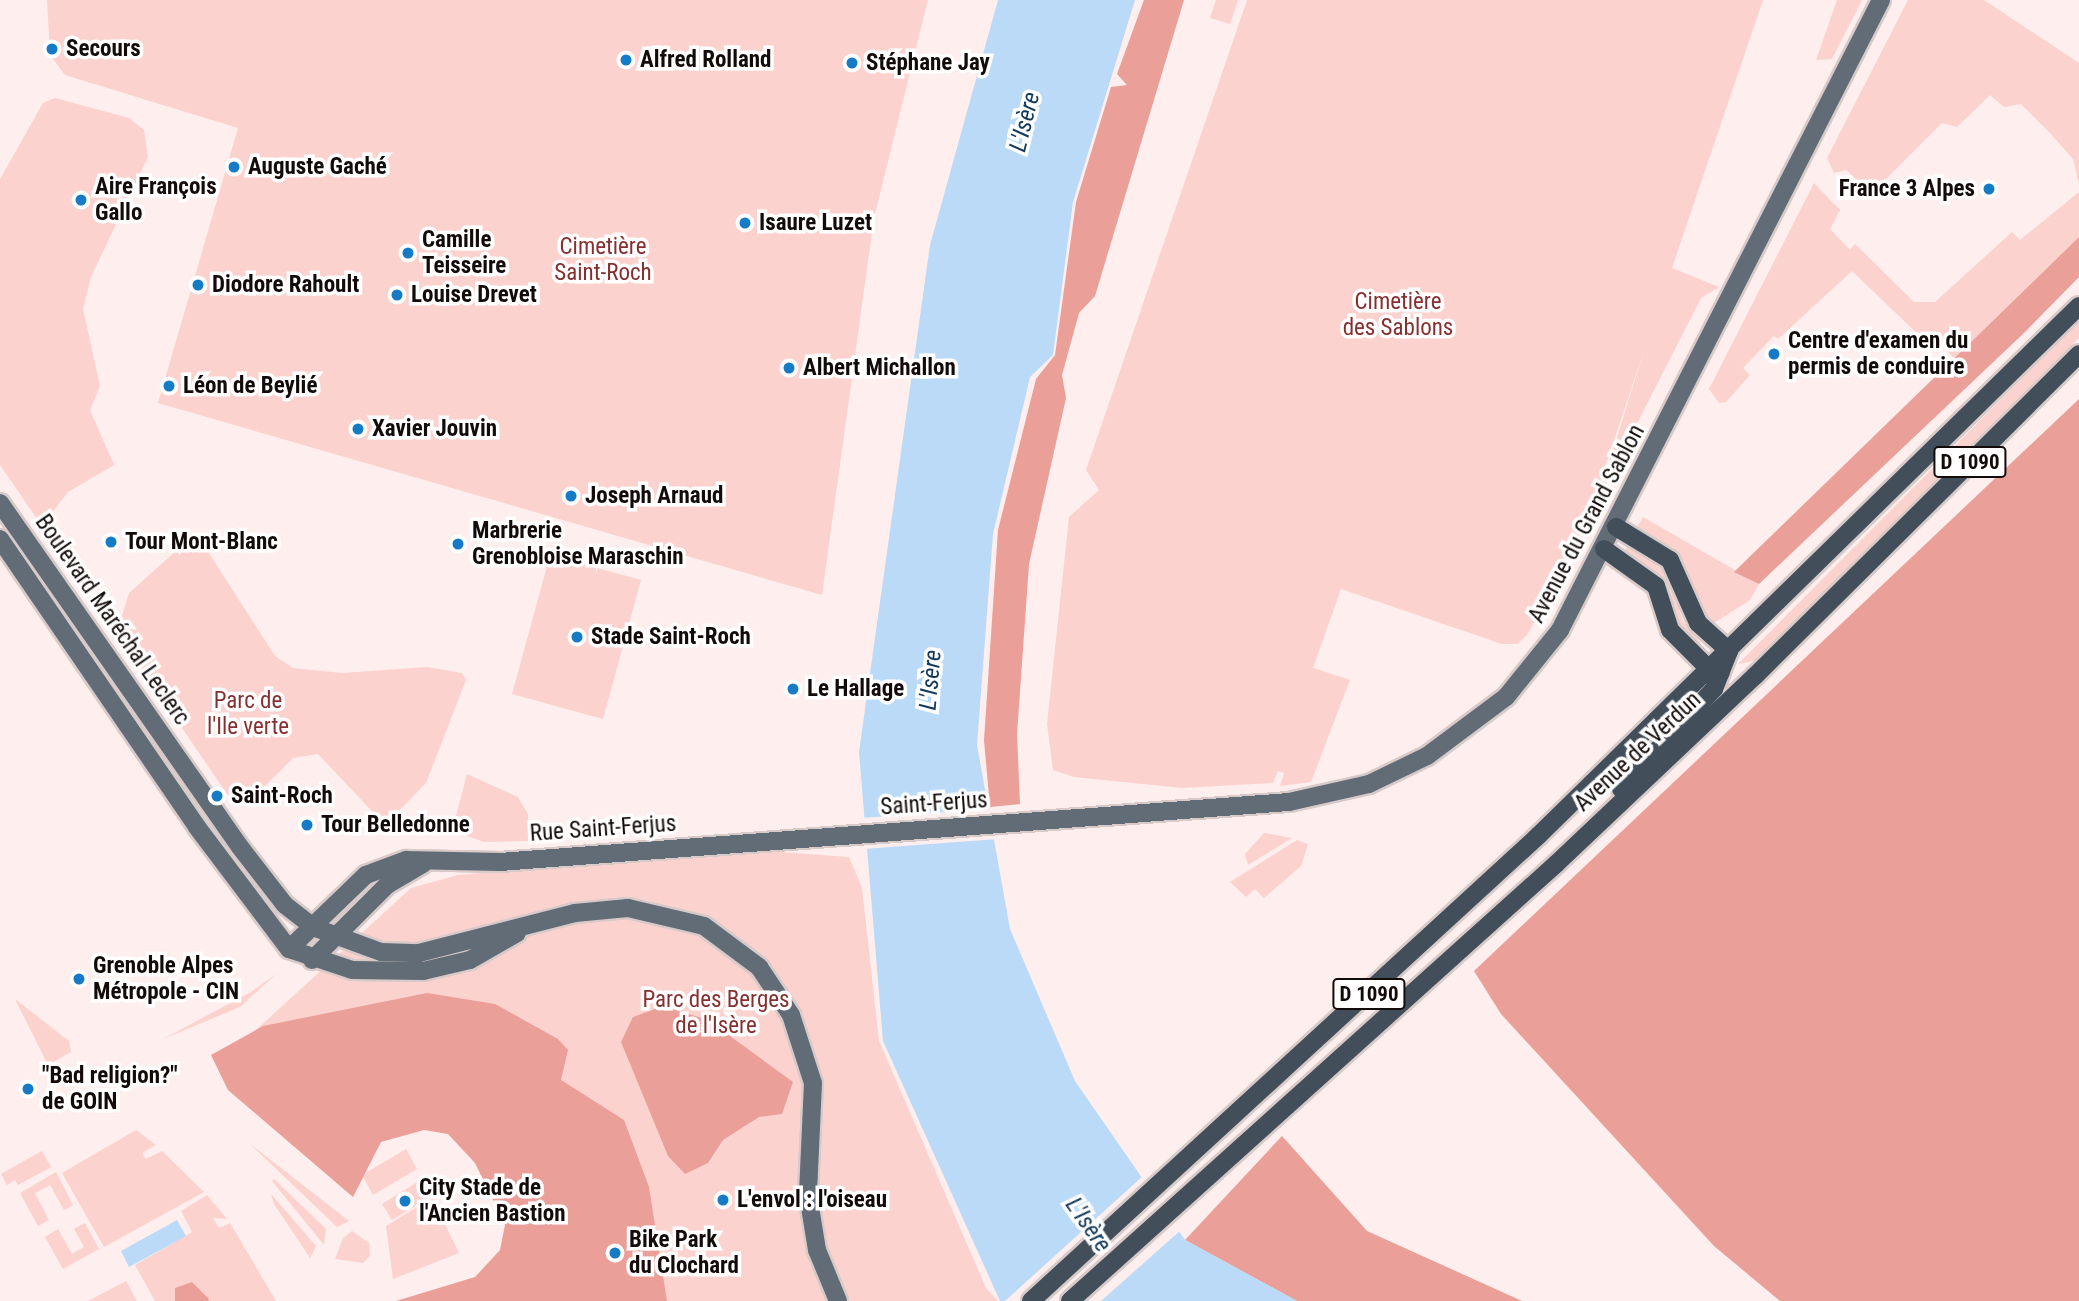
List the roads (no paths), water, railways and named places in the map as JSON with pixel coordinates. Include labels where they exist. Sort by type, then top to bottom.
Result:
[{"type":"main road","name":"D 1090","points":[[1717,671],[1729,651],[2079,306]]},
{"type":"main road","name":"Avenue de Verdun","points":[[1070,1301],[1217,1172],[1591,830],[1755,676],[2079,354]]},
{"type":"main road","points":[[1616,527],[1670,560],[1698,623],[1729,651]]},
{"type":"main road","points":[[1604,549],[1656,586],[1670,630],[1717,671],[1755,676]]},
{"type":"main road","points":[[1591,830],[1639,766],[1717,671]]},
{"type":"main road","name":"Avenue de Verdun","points":[[1031,1301],[1198,1152],[1717,671]]},
{"type":"street","name":"Avenue du Grand Sablon","points":[[1086,818],[1289,802],[1336,794],[1401,770],[1458,738],[1506,698],[1554,640],[1616,527],[1881,0]]},
{"type":"street","name":"Boulevard Maréchal Leclerc","points":[[0,503],[240,847],[285,905],[313,927],[334,937],[400,954],[522,929]]},
{"type":"street","name":"Boulevard Maréchal Leclerc","points":[[0,539],[197,827],[289,949]]},
{"type":"street","name":"Saint-Ferjus","points":[[786,840],[1086,818]]},
{"type":"street","name":"Rue Saint-Ferjus","points":[[289,949],[374,870],[406,860],[422,864],[786,840]]},
{"type":"street","points":[[313,960],[387,885],[422,864]]},
{"type":"street","points":[[289,949],[313,960],[374,972],[424,971],[470,960],[522,929],[601,909],[665,913],[704,926],[759,967],[791,1015],[813,1083],[808,1195],[817,1250],[838,1300]]},
{"type":"water","name":"L'Isère","points":[[998,0],[1135,0],[1073,202],[1053,355],[1030,377],[993,534],[977,745],[1010,929],[1075,1081],[1185,1240],[1297,1301],[1000,1301],[883,1041],[859,752],[930,245]]},
{"type":"water","points":[[177,1220],[186,1236],[129,1267],[121,1251]]},
{"type":"place","name":"Secours","points":[[52,49]]},
{"type":"place","name":"Alfred Rolland","points":[[626,60]]},
{"type":"place","name":"Stéphane Jay","points":[[852,63]]},
{"type":"place","name":"Auguste Gaché","points":[[234,167]]},
{"type":"place","name":"France 3 Alpes","points":[[1989,189]]},
{"type":"place","name":"Aire François Gallo","points":[[81,200]]},
{"type":"place","name":"Isaure Luzet","points":[[745,223]]},
{"type":"place","name":"Camille Teisseire","points":[[408,253]]},
{"type":"place","name":"Diodore Rahoult","points":[[198,285]]},
{"type":"place","name":"Louise Drevet","points":[[397,295]]},
{"type":"place","name":"Centre d'examen du permis de conduire","points":[[1774,354]]},
{"type":"place","name":"Albert Michallon","points":[[789,368]]},
{"type":"place","name":"Léon de Beylié","points":[[169,386]]},
{"type":"place","name":"Xavier Jouvin","points":[[358,429]]},
{"type":"place","name":"Joseph Arnaud","points":[[571,496]]},
{"type":"place","name":"Tour Mont-Blanc","points":[[111,542]]},
{"type":"place","name":"Marbrerie Grenobloise Maraschin","points":[[458,544]]},
{"type":"place","name":"Stade Saint-Roch","points":[[577,637]]},
{"type":"place","name":"Le Hallage","points":[[793,689]]},
{"type":"place","name":"Saint-Roch","points":[[217,796]]},
{"type":"place","name":"Tour Belledonne","points":[[307,825]]},
{"type":"place","name":"Grenoble Alpes Métropole - CIN","points":[[79,979]]},
{"type":"place","name":"\"Bad religion?\" de GOIN","points":[[28,1089]]},
{"type":"place","name":"L'envol : l'oiseau","points":[[723,1200]]},
{"type":"place","name":"City Stade de l'Ancien Bastion","points":[[405,1201]]},
{"type":"place","name":"Bike Park du Clochard","points":[[615,1253]]},
{"type":"park label","name":"Cimetière Saint-Roch","points":[[603,260]]},
{"type":"park label","name":"Cimetière des Sablons","points":[[1398,315]]},
{"type":"park label","name":"Parc de l'Ile verte","points":[[248,714]]},
{"type":"park label","name":"Parc des Berges de l'Isère","points":[[716,1013]]}]
